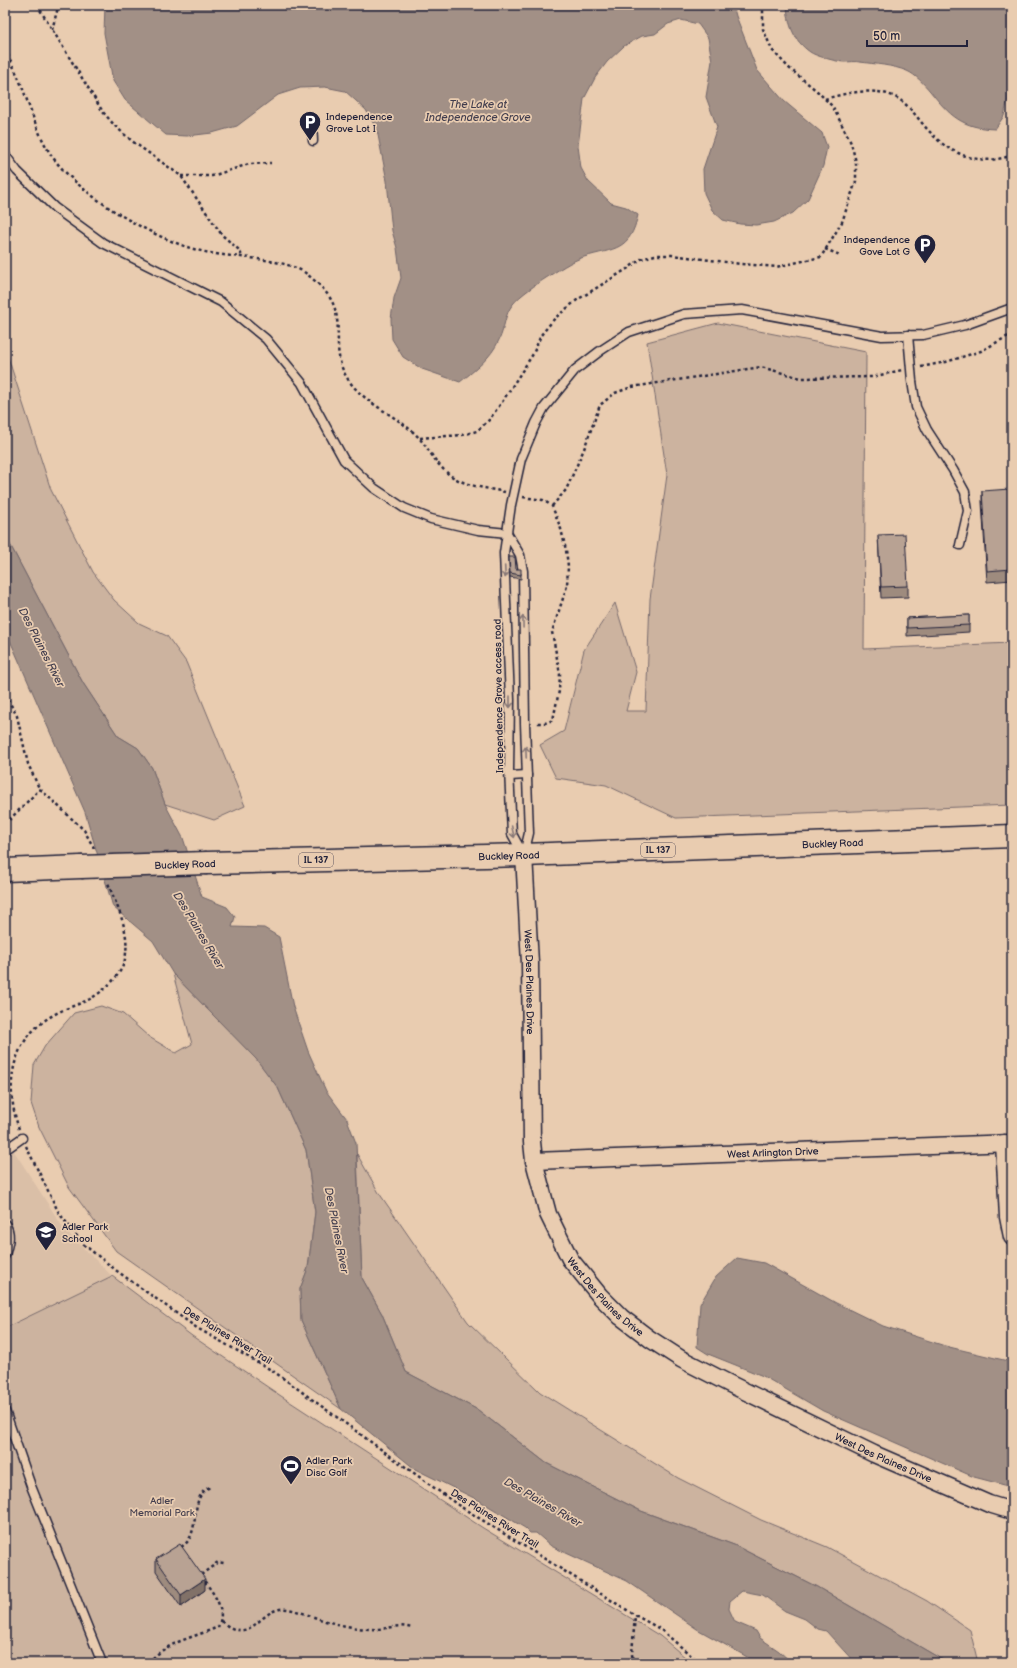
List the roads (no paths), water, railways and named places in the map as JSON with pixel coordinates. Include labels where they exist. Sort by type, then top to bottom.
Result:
[{"type":"main road","name":"Buckley Road","points":[[5,870],[524,855],[1012,836]]},
{"type":"street","name":"West Des Plaines Drive","points":[[524,855],[530,962],[532,1142],[534,1161],[548,1214],[570,1259],[600,1296],[621,1317],[650,1339],[681,1359],[874,1454],[990,1504],[1012,1511]]},
{"type":"street","name":"West Arlington Drive","points":[[534,1161],[1008,1143]]},
{"type":"street","points":[[1008,1143],[1008,1217],[1012,1237]]},
{"type":"lane","points":[[312,119],[314,141]]},
{"type":"lane","points":[[5,155],[18,171],[55,208],[103,243],[220,302],[266,339],[302,383],[344,460],[374,488],[404,508],[430,518],[478,530],[507,533],[520,555],[523,571],[524,723],[529,833],[524,855]]},
{"type":"lane","name":"Independence Grove access road","points":[[524,855],[512,834],[510,700],[504,553],[513,494],[521,460],[536,423],[544,408],[575,370],[629,332],[684,314],[742,310],[882,336],[923,335],[965,325],[1012,308]]},
{"type":"lane","points":[[908,335],[910,368],[916,407],[927,430],[953,470],[965,492],[968,511],[960,545]]},
{"type":"lane","points":[[510,776],[527,775]]},
{"type":"lane","points":[[5,1150],[22,1138]]},
{"type":"lane","points":[[5,1224],[8,1229],[10,1240],[5,1255]]},
{"type":"lane","points":[[5,1411],[31,1486],[102,1663]]},
{"type":"water","name":"The Lake at Independence Grove","points":[[105,5],[733,5],[757,70],[784,101],[822,133],[827,147],[823,166],[808,199],[793,213],[774,222],[756,225],[740,224],[723,220],[712,210],[704,193],[703,169],[717,127],[706,97],[712,61],[708,38],[698,24],[681,20],[668,24],[655,34],[642,36],[624,46],[607,62],[595,78],[584,99],[578,146],[581,168],[588,181],[611,203],[626,207],[638,215],[635,227],[626,242],[620,246],[584,257],[559,269],[520,297],[510,308],[501,335],[492,352],[460,382],[422,369],[403,357],[392,339],[391,319],[394,298],[401,278],[397,248],[392,231],[387,181],[377,130],[366,110],[345,91],[325,87],[300,88],[278,95],[237,126],[212,133],[187,136],[166,135],[125,100],[113,81],[104,33]]},
{"type":"water","points":[[787,5],[1012,5],[1012,80],[1004,116],[995,129],[974,126],[965,123],[951,114],[920,80],[907,71],[878,64],[837,61],[813,54],[799,42],[792,31]]},
{"type":"water","name":"Des Plaines River","points":[[5,535],[83,683],[118,736],[138,748],[152,768],[165,804],[183,838],[202,897],[227,907],[235,917],[232,927],[264,928],[279,937],[293,1007],[308,1051],[326,1091],[347,1119],[356,1143],[362,1278],[382,1314],[406,1372],[478,1410],[546,1463],[641,1511],[734,1545],[817,1587],[948,1663],[855,1663],[826,1631],[818,1629],[805,1619],[785,1611],[763,1595],[742,1591],[730,1601],[729,1609],[735,1622],[756,1631],[760,1638],[779,1651],[792,1663],[758,1663],[697,1629],[627,1581],[551,1546],[536,1533],[530,1533],[525,1528],[480,1501],[415,1469],[341,1409],[301,1320],[300,1289],[308,1268],[315,1212],[306,1150],[278,1088],[256,1059],[173,974],[153,941],[113,907],[85,812],[5,629]]},
{"type":"water","points":[[737,1258],[764,1263],[836,1303],[883,1326],[945,1346],[1012,1362],[1012,1487],[974,1477],[823,1411],[763,1376],[708,1354],[697,1347],[700,1304],[716,1277]]},
{"type":"place","name":"Independence Grove Lot I","points":[[310,142]]},
{"type":"place","name":"Independence Gove Lot G","points":[[925,264]]},
{"type":"place","name":"Adler Park School","points":[[46,1252]]},
{"type":"place","name":"Adler Park Disc Golf","points":[[291,1486]]},
{"type":"park label","name":"Adler Memorial Park","points":[[162,1506]]}]
